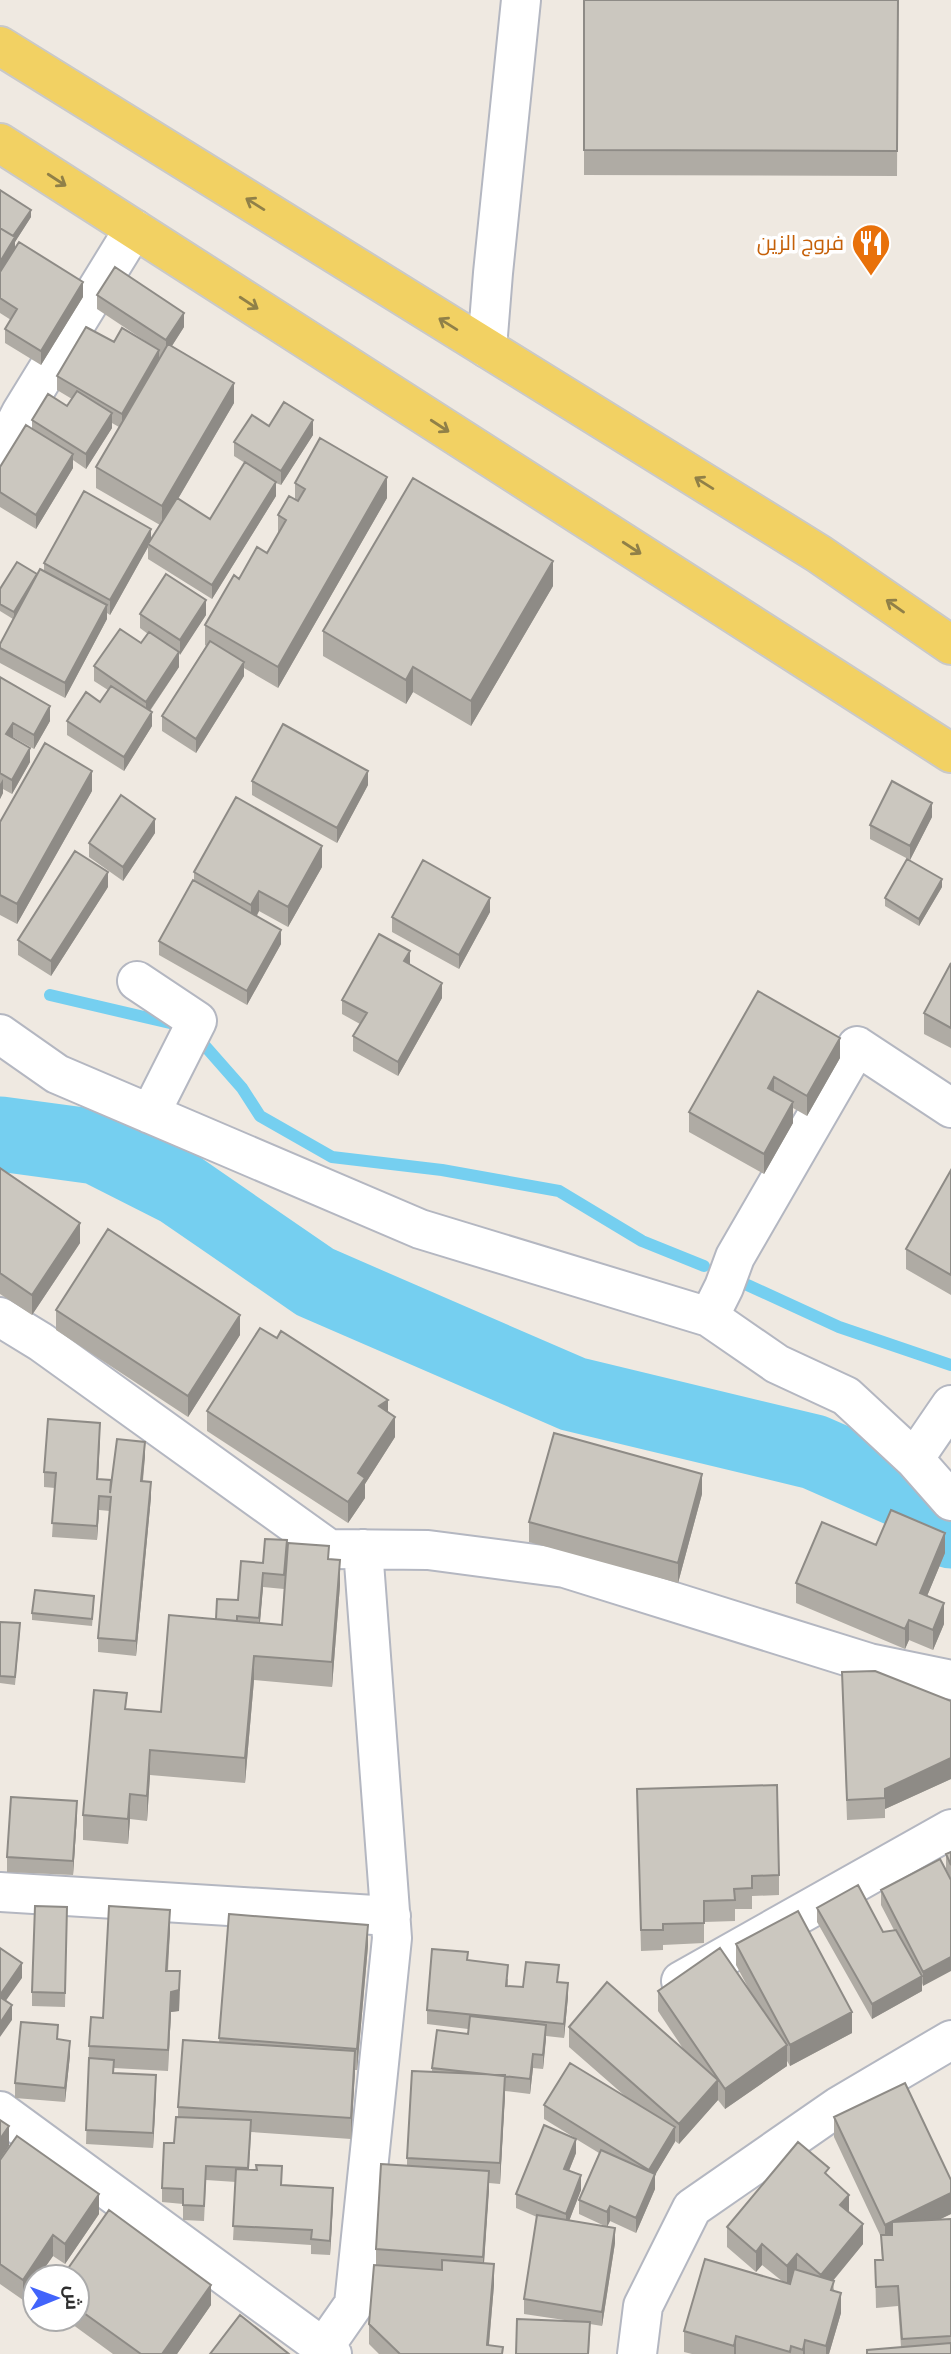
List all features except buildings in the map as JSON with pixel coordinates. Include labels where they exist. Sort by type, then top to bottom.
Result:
[{"type":"main road","points":[[0,46],[819,554],[951,645]]},
{"type":"main road","points":[[0,143],[951,753]]},
{"type":"street","points":[[487,348],[492,273],[521,0]]},
{"type":"street","points":[[0,454],[134,229]]},
{"type":"street","points":[[137,981],[188,1038],[150,1114]]},
{"type":"street","points":[[0,1034],[57,1074],[420,1229],[722,1287],[778,1364],[846,1396],[914,1459],[951,1500]]},
{"type":"street","points":[[722,1287],[857,1046],[951,1108]]},
{"type":"street","points":[[0,1317],[41,1342],[329,1549],[428,1550],[565,1569],[869,1663],[951,1680]]},
{"type":"street","points":[[914,1459],[951,1405]]},
{"type":"street","points":[[0,2111],[328,2351],[354,2304],[393,1938],[363,1549]]},
{"type":"street","points":[[664,1990],[951,1829]]},
{"type":"street","points":[[0,1892],[391,1916]]},
{"type":"street","points":[[637,2354],[643,2306],[692,2208],[839,2106],[951,2040]]},
{"type":"waterway","points":[[50,995],[170,1023]]},
{"type":"waterway","points":[[205,1046],[242,1088],[260,1116],[332,1157],[442,1170],[559,1191],[642,1241],[704,1266]]},
{"type":"waterway","points":[[0,1134],[97,1147],[180,1189],[315,1282],[573,1394],[814,1452],[910,1494],[951,1531]]},
{"type":"waterway","points":[[743,1283],[839,1327],[951,1365]]},
{"type":"place","name":"فروج الزين","points":[[871,277]]}]
